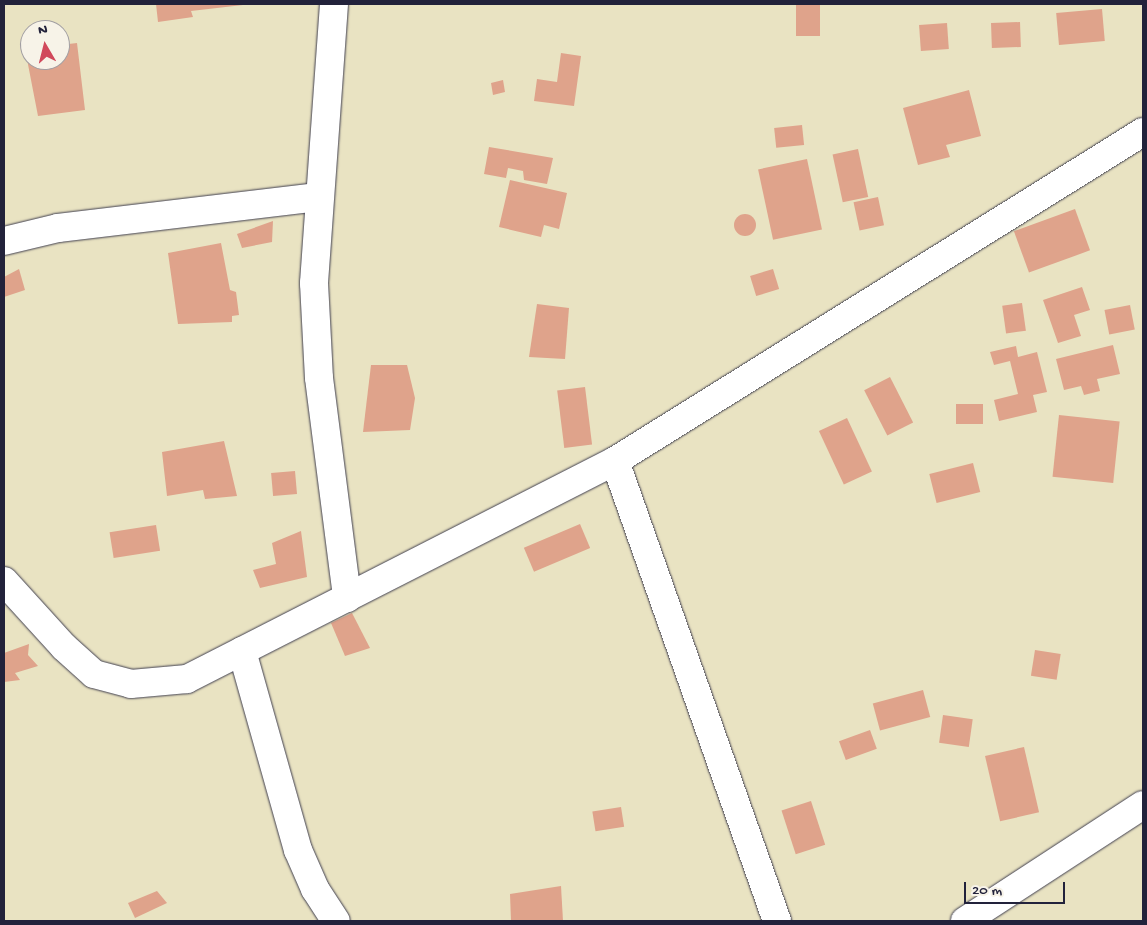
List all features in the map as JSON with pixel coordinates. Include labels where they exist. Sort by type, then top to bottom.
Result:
[{"type":"street","points":[[334,4],[318,197],[314,283],[319,378],[347,598]]},
{"type":"street","points":[[4,581],[64,648],[94,674],[131,684],[175,682],[242,651],[616,461],[1143,132]]},
{"type":"street","points":[[4,241],[58,228],[318,197]]},
{"type":"street","points":[[616,461],[777,921]]},
{"type":"street","points":[[242,651],[298,850],[315,889],[336,921]]},
{"type":"street","points":[[965,921],[1143,804]]},
{"type":"building","points":[[156,4],[243,5],[191,11],[193,17],[158,22]]},
{"type":"building","points":[[796,4],[820,4],[820,36],[796,36]]},
{"type":"building","points":[[1102,9],[1105,41],[1059,45],[1056,13]]},
{"type":"building","points":[[1020,22],[1021,47],[992,48],[991,23]]},
{"type":"building","points":[[947,23],[949,49],[921,51],[919,25]]},
{"type":"building","points":[[77,43],[85,110],[38,116],[29,70],[70,70],[70,44]]},
{"type":"building","points":[[561,53],[581,56],[574,106],[534,101],[537,79],[557,82]]},
{"type":"building","points":[[503,80],[505,92],[493,95],[491,83]]},
{"type":"building","points":[[969,90],[981,136],[946,145],[950,157],[918,165],[903,108]]},
{"type":"building","points":[[802,125],[804,145],[776,148],[774,128]]},
{"type":"building","points":[[489,147],[553,158],[547,184],[524,180],[523,171],[508,168],[506,178],[484,174]]},
{"type":"building","points":[[858,149],[868,197],[843,202],[833,154]]},
{"type":"building","points":[[807,159],[822,229],[773,240],[758,169]]},
{"type":"building","points":[[510,180],[567,193],[559,229],[544,225],[541,237],[499,227]]},
{"type":"building","points":[[878,197],[884,225],[860,231],[854,202]]},
{"type":"building","points":[[1075,209],[1090,250],[1029,273],[1014,231]]},
{"type":"building","points":[[745,214],[753,217],[756,225],[753,233],[745,236],[737,233],[734,225],[737,217]]},
{"type":"building","points":[[273,221],[272,242],[242,248],[237,234]]},
{"type":"building","points":[[221,243],[230,290],[236,292],[239,315],[232,316],[232,322],[178,324],[168,253]]},
{"type":"building","points":[[19,269],[25,290],[4,297],[4,277]]},
{"type":"building","points":[[773,269],[779,289],[756,296],[750,276]]},
{"type":"building","points":[[1082,287],[1090,310],[1074,315],[1081,336],[1058,343],[1043,300]]},
{"type":"building","points":[[1022,303],[1026,331],[1006,334],[1002,306]]},
{"type":"building","points":[[537,304],[569,308],[565,359],[529,357]]},
{"type":"building","points":[[1130,305],[1135,330],[1109,335],[1104,310]]},
{"type":"building","points":[[1113,345],[1120,374],[1097,379],[1100,391],[1084,395],[1081,386],[1064,390],[1056,359]]},
{"type":"building","points":[[1016,346],[1018,357],[1037,352],[1047,392],[1033,395],[1037,412],[999,421],[994,400],[1018,394],[1010,361],[994,365],[990,352]]},
{"type":"building","points":[[371,365],[407,365],[415,398],[410,430],[363,432]]},
{"type":"building","points":[[890,377],[913,422],[887,436],[864,390]]},
{"type":"building","points":[[585,387],[592,445],[564,448],[557,390]]},
{"type":"building","points":[[956,404],[983,404],[983,424],[956,424]]},
{"type":"building","points":[[1059,415],[1120,421],[1113,483],[1053,477]]},
{"type":"building","points":[[847,418],[872,471],[844,485],[819,431]]},
{"type":"building","points":[[224,441],[237,496],[205,499],[203,490],[167,496],[162,452]]},
{"type":"building","points":[[973,463],[980,492],[937,503],[929,474]]},
{"type":"building","points":[[295,471],[297,494],[273,496],[271,473]]},
{"type":"building","points":[[580,524],[590,548],[534,572],[524,548]]},
{"type":"building","points":[[156,525],[160,551],[114,558],[110,532]]},
{"type":"building","points":[[301,531],[307,577],[260,588],[253,570],[276,564],[272,543]]},
{"type":"building","points":[[352,613],[370,648],[345,656],[331,623]]},
{"type":"building","points":[[29,644],[28,655],[38,666],[15,673],[20,680],[4,682],[4,653]]},
{"type":"building","points":[[1035,650],[1061,654],[1057,680],[1031,676]]},
{"type":"building","points":[[923,690],[930,717],[880,731],[873,703]]},
{"type":"building","points":[[943,715],[973,719],[969,747],[939,743]]},
{"type":"building","points":[[870,730],[877,749],[846,760],[839,741]]},
{"type":"building","points":[[1024,747],[1039,812],[1000,821],[985,756]]},
{"type":"building","points":[[811,801],[825,845],[796,854],[782,811]]},
{"type":"building","points":[[621,807],[624,827],[595,831],[592,812]]},
{"type":"building","points":[[561,886],[563,921],[511,921],[510,894]]},
{"type":"building","points":[[157,891],[167,903],[135,918],[128,903]]}]
